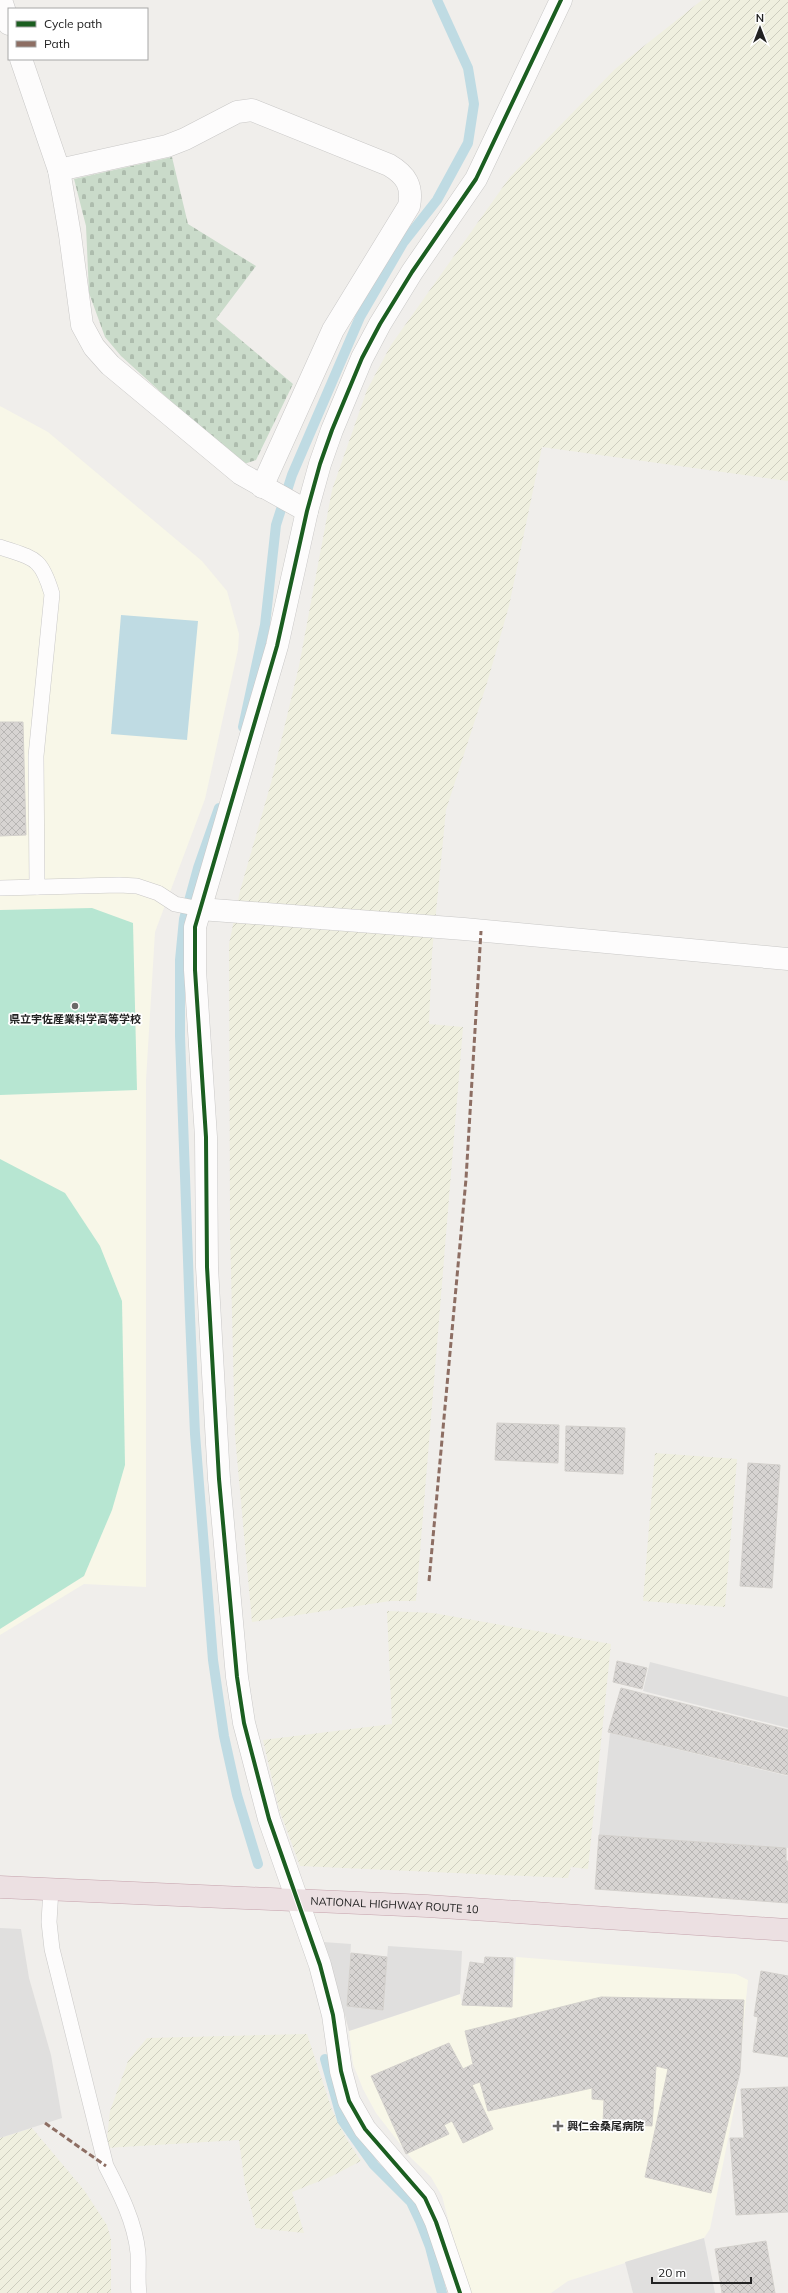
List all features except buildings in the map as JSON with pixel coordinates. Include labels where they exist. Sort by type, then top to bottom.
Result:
[{"type":"highway","name":"NATIONAL HIGHWAY ROUTE 10","points":[[0,1887],[427,1906],[788,1930]]},
{"type":"street","points":[[1,0],[8,21]]},
{"type":"street","points":[[460,2293],[436,2222],[425,2198],[365,2129],[350,2101],[341,2071],[333,2015],[298,1901],[269,1819],[250,1754],[237,1677],[219,1479],[207,1267],[206,1137],[195,970],[196,927],[275,654],[307,512],[320,464],[332,430],[362,358],[412,272],[476,179],[561,0]]},
{"type":"street","points":[[21,60],[58,170],[70,235],[82,325],[94,347],[110,366],[241,474],[307,512]]},
{"type":"street","points":[[58,170],[166,146],[185,139],[237,112],[252,110],[389,165],[402,173],[406,178],[409,184],[411,196],[409,206],[333,330],[262,487]]},
{"type":"street","points":[[200,909],[464,929],[788,959]]},
{"type":"lane","points":[[0,547],[33,558],[46,574],[52,594],[36,756],[37,887]]},
{"type":"lane","points":[[0,888],[119,885],[137,886],[158,893],[175,904],[200,909]]},
{"type":"lane","points":[[51,1889],[49,1922],[52,1949],[106,2166],[133,2227],[138,2252],[139,2293]]},
{"type":"shaded area","name":"県立宇佐産業科学高等学校","points":[[0,406],[48,432],[202,561],[227,591],[239,634],[238,650],[205,799],[155,932],[146,1080],[146,1587],[84,1584],[0,1635]]},
{"type":"shaded area","points":[[650,1662],[788,1697],[788,1728],[643,1691]]},
{"type":"shaded area","points":[[610,1733],[788,1776],[788,1848],[599,1835]]},
{"type":"shaded area","points":[[0,1928],[21,1929],[29,1978],[51,2055],[62,2118],[0,2138]]},
{"type":"shaded area","points":[[323,1942],[351,1944],[347,2006],[383,2010],[388,1946],[462,1951],[460,1994],[349,2031],[343,2008],[326,1961]]},
{"type":"shaded area","name":"興仁会桑尾病院","points":[[516,1957],[736,1974],[748,1980],[736,2099],[710,2229],[704,2238],[568,2281],[551,2293],[470,2293],[463,2276],[442,2196],[431,2177],[411,2158],[376,2113],[363,2089],[353,2064],[349,2031],[460,1994],[462,2005],[512,2007]]},
{"type":"shaded area","points":[[704,2238],[715,2293],[633,2293],[625,2262]]},
{"type":"green space","points":[[702,0],[788,0],[788,481],[542,447],[509,606],[487,683],[446,810],[432,953],[429,1024],[463,1027],[416,1601],[390,1601],[252,1622],[235,1436],[230,1232],[229,944],[240,891],[271,783],[299,666],[332,490],[367,390],[391,345],[510,177],[615,69]]},
{"type":"green space","points":[[172,157],[188,224],[256,266],[216,319],[293,384],[256,460],[241,465],[121,356],[105,337],[89,293],[86,226],[74,179]]},
{"type":"green space","points":[[92,908],[133,923],[137,1090],[0,1095],[0,910]]},
{"type":"green space","points":[[0,1159],[65,1193],[100,1246],[122,1301],[125,1465],[112,1510],[84,1576],[0,1629]]},
{"type":"green space","points":[[655,1453],[737,1459],[725,1607],[643,1601]]},
{"type":"green space","points":[[387,1611],[433,1613],[611,1644],[588,1869],[571,1867],[568,1878],[300,1866],[279,1809],[263,1740],[392,1724]]},
{"type":"green space","points":[[307,2034],[332,2110],[346,2138],[361,2161],[330,2177],[292,2192],[304,2233],[256,2228],[245,2185],[239,2140],[106,2148],[110,2111],[128,2061],[147,2038]]},
{"type":"green space","points":[[32,2128],[84,2190],[107,2225],[111,2240],[111,2293],[0,2293],[0,2138]]},
{"type":"water","points":[[121,615],[198,621],[187,740],[111,734]]},
{"type":"waterway","points":[[243,727],[265,625],[276,525],[292,475],[360,317],[403,243],[437,200],[468,143],[474,104],[468,68],[437,0]]},
{"type":"waterway","points":[[219,808],[198,868],[184,919],[180,960],[180,1036],[190,1316],[195,1434],[213,1660],[224,1736],[237,1795],[258,1864]]},
{"type":"waterway","points":[[325,2059],[342,2120],[374,2165],[411,2202],[430,2247],[442,2293]]},
{"type":"marked path","points":[[429,1581],[466,1179],[481,931]]},
{"type":"marked path","points":[[45,2123],[106,2166]]},
{"type":"cycle path","points":[[460,2293],[436,2222],[425,2198],[365,2129],[349,2101],[341,2071],[333,2015],[320,1965],[269,1819],[244,1723],[237,1677],[219,1479],[207,1267],[206,1137],[195,970],[195,927],[277,646],[307,511],[320,464],[332,430],[362,358],[380,324],[412,272],[476,179],[561,0]]},
{"type":"place","name":"県立宇佐産業科学高等学校","points":[[75,1006]]},
{"type":"place","name":"興仁会桑尾病院","points":[[558,2126]]}]
